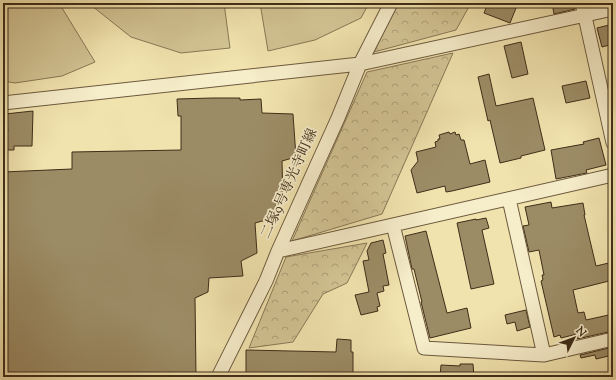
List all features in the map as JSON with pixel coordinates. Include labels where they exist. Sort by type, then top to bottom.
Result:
[{"type":"street","name":"二塚9号専光寺町線","points":[[218,377],[266,281],[278,250],[338,118],[360,64],[391,3]]},
{"type":"street","points":[[583,9],[613,143]]},
{"type":"street","points":[[3,103],[360,64],[583,9],[613,9]]},
{"type":"street","points":[[278,250],[613,175]]},
{"type":"street","points":[[509,199],[544,355]]},
{"type":"street","points":[[393,225],[424,348],[544,355],[613,339]]},
{"type":"green space","points":[[3,3],[59,3],[95,62],[62,76],[15,83],[3,81]]},
{"type":"green space","points":[[90,3],[224,3],[230,48],[181,53],[131,37]]},
{"type":"green space","points":[[260,3],[369,3],[361,18],[315,40],[268,51]]},
{"type":"green space","points":[[398,3],[471,3],[456,30],[374,52]]},
{"type":"green space","points":[[453,53],[382,214],[292,241],[367,72]]},
{"type":"green space","points":[[367,243],[347,283],[323,294],[293,342],[249,348],[286,257]]},
{"type":"building","points":[[488,3],[518,3],[510,23],[484,13]]},
{"type":"building","points":[[552,3],[574,3],[575,9],[554,14]]},
{"type":"building","points":[[613,24],[613,44],[602,47],[597,28]]},
{"type":"building","points":[[521,42],[528,74],[512,78],[504,46]]},
{"type":"building","points":[[489,74],[496,106],[533,98],[545,150],[500,163],[490,120],[488,121],[478,77]]},
{"type":"building","points":[[586,81],[590,98],[566,103],[562,86]]},
{"type":"building","points":[[240,98],[240,100],[261,99],[262,113],[293,114],[296,157],[282,161],[283,201],[276,200],[277,217],[255,223],[257,253],[241,261],[243,276],[209,278],[208,292],[195,298],[196,377],[3,377],[3,172],[72,169],[72,152],[181,150],[181,116],[178,116],[177,99]]},
{"type":"building","points":[[33,111],[32,146],[14,146],[14,150],[3,150],[3,131],[8,131],[5,114]]},
{"type":"building","points":[[449,132],[450,134],[455,132],[456,135],[459,134],[461,140],[464,140],[470,164],[485,160],[490,182],[446,192],[445,186],[417,193],[411,170],[418,161],[416,152],[436,147],[435,142],[440,139],[439,135]]},
{"type":"building","points":[[599,138],[606,165],[586,170],[587,173],[556,179],[551,150],[584,144],[583,142]]},
{"type":"building","points":[[551,202],[552,208],[583,203],[584,215],[596,266],[613,262],[613,280],[573,290],[578,313],[584,312],[586,320],[613,314],[613,331],[577,339],[577,334],[561,338],[560,335],[554,337],[541,281],[543,280],[542,275],[544,275],[539,250],[529,252],[523,226],[529,225],[525,207]]},
{"type":"building","points":[[486,218],[489,228],[482,230],[494,284],[471,289],[457,223]]},
{"type":"building","points":[[426,231],[447,313],[467,308],[471,328],[430,338],[405,236]]},
{"type":"building","points":[[383,240],[386,253],[383,254],[389,285],[383,286],[384,291],[377,293],[380,306],[377,307],[378,311],[361,315],[355,295],[369,292],[363,261],[369,260],[367,251],[371,243]]},
{"type":"building","points":[[526,310],[530,327],[517,331],[515,322],[507,324],[505,315]]},
{"type":"building","points":[[337,339],[351,340],[351,352],[353,352],[353,377],[246,377],[246,350],[336,352]]},
{"type":"building","points":[[613,347],[613,355],[596,359],[595,355],[581,358],[580,355]]},
{"type":"building","points":[[460,364],[473,364],[474,377],[440,377],[441,365],[460,366]]}]
